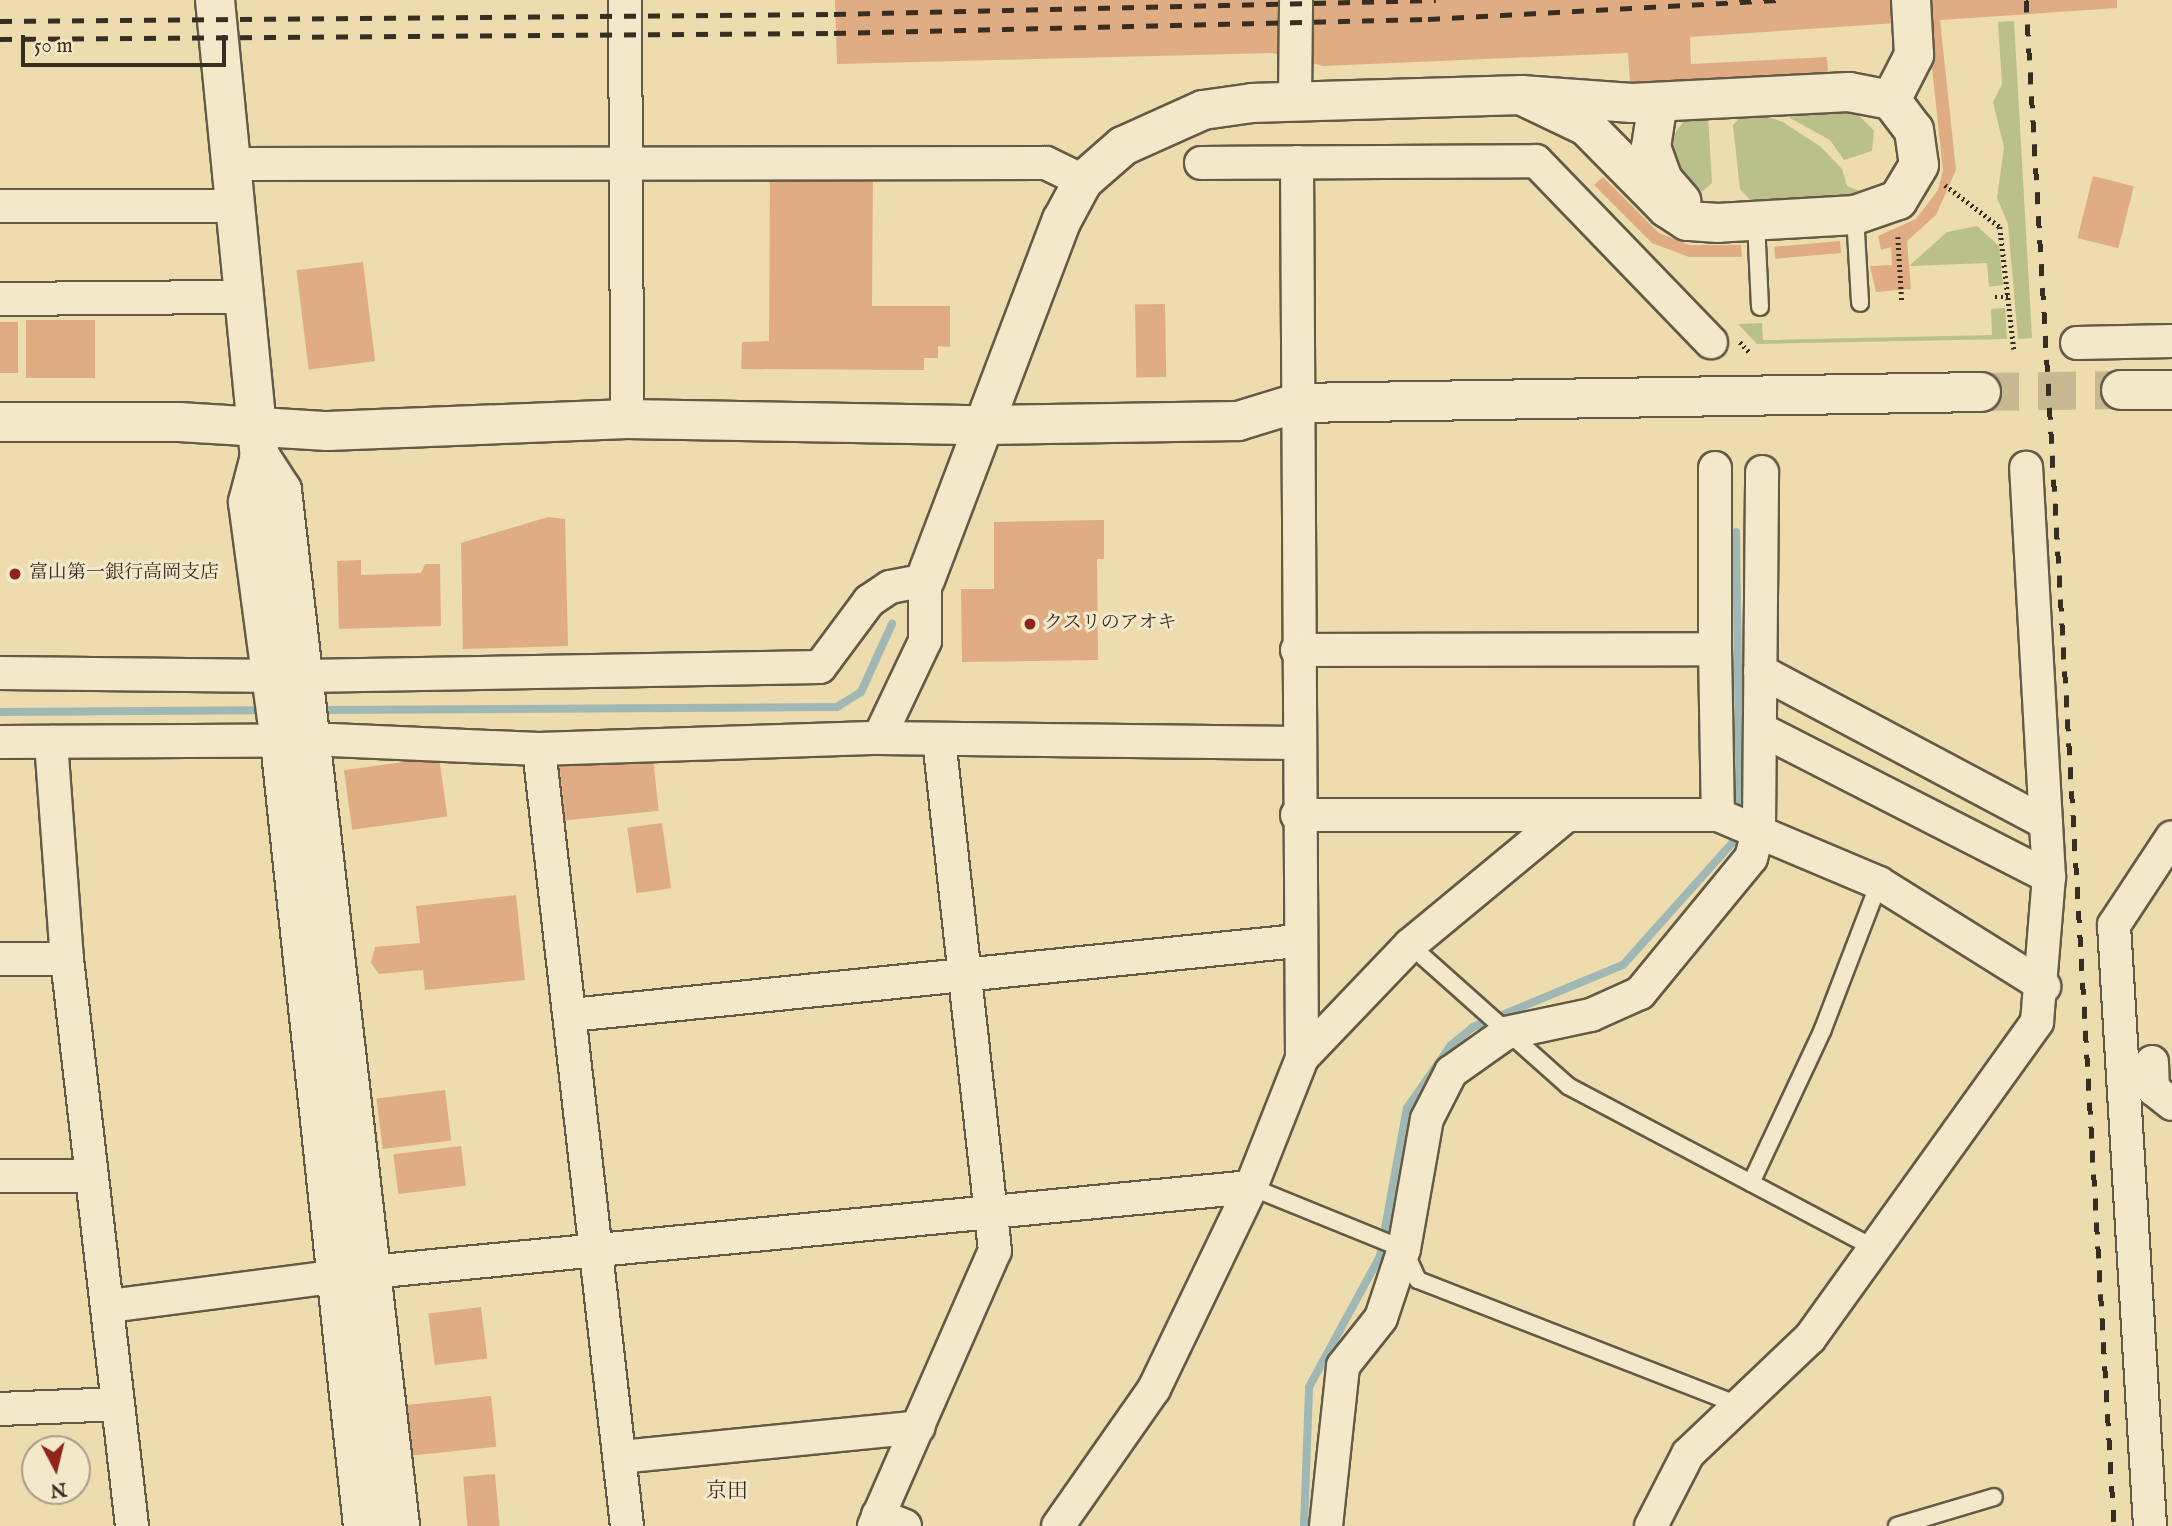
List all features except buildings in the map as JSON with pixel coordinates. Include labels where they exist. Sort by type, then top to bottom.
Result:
[{"type":"street","points":[[215,0],[259,442],[248,502],[292,708],[353,1274],[363,1526]]},
{"type":"street","points":[[625,0],[627,419]]},
{"type":"street","points":[[1295,101],[1296,0]]},
{"type":"street","points":[[1891,100],[1914,55],[1911,0]]},
{"type":"street","points":[[879,738],[925,640],[925,580],[980,425],[1083,181],[1160,125],[1203,110],[1295,101],[1521,95],[1658,102],[1849,92],[1891,100],[1914,130],[1919,166],[1898,200],[1855,215],[1718,223],[1677,215],[1586,126],[1521,95]]},
{"type":"street","points":[[1658,102],[1651,147],[1663,180],[1698,215],[1718,223]]},
{"type":"street","points":[[1201,163],[1536,161],[1711,342]]},
{"type":"street","points":[[1297,162],[1297,941],[1302,1058]]},
{"type":"street","points":[[230,164],[1046,163],[1083,181]]},
{"type":"street","points":[[0,205],[234,206]]},
{"type":"street","points":[[0,299],[245,297]]},
{"type":"street","points":[[2077,343],[2172,341]]},
{"type":"street","points":[[2121,390],[2172,390]]},
{"type":"street","points":[[0,422],[179,422],[259,442],[627,419],[980,425],[1238,421],[1297,403],[1981,391]]},
{"type":"street","points":[[1715,468],[1716,649],[1721,816]]},
{"type":"street","points":[[1651,1526],[1688,1454],[1810,1338],[2037,1022],[2044,986],[2049,877],[2026,468]]},
{"type":"street","points":[[1326,1526],[1343,1366],[1381,1318],[1404,1249],[1427,1119],[1451,1072],[1506,1033],[1591,1015],[1640,993],[1751,858],[1758,827],[1762,472]]},
{"type":"street","points":[[0,742],[51,742],[292,708],[820,667],[869,601],[890,587],[925,580]]},
{"type":"street","points":[[1297,650],[1716,649]]},
{"type":"street","points":[[1760,671],[2046,823]]},
{"type":"street","points":[[0,673],[292,708],[539,749],[879,738],[1298,743]]},
{"type":"street","points":[[1760,729],[2049,877]]},
{"type":"street","points":[[886,1522],[918,1427],[995,1251],[961,973],[939,739]]},
{"type":"street","points":[[51,742],[67,960],[90,1177],[109,1306],[132,1526]]},
{"type":"street","points":[[539,749],[626,1526]]},
{"type":"street","points":[[1297,815],[1721,816],[1758,827],[1879,883],[2044,986]]},
{"type":"street","points":[[1058,1526],[1154,1389],[1251,1187],[1302,1058],[1410,945],[1566,816]]},
{"type":"street","points":[[2150,1526],[2114,925],[2172,837]]},
{"type":"street","points":[[571,1016],[961,973],[1297,941]]},
{"type":"street","points":[[0,959],[67,960]]},
{"type":"street","points":[[2152,1062],[2153,1089],[2172,1104]]},
{"type":"street","points":[[0,1176],[90,1177]]},
{"type":"street","points":[[109,1306],[353,1274],[991,1210],[1251,1187]]},
{"type":"street","points":[[353,1274],[400,1526]]},
{"type":"street","points":[[0,1409],[118,1404]]},
{"type":"street","points":[[620,1457],[918,1427]]},
{"type":"lane","points":[[1855,215],[1860,303]]},
{"type":"lane","points":[[1756,222],[1760,307]]},
{"type":"lane","points":[[1751,1183],[1822,1029],[1879,883]]},
{"type":"lane","points":[[1410,945],[1568,1086],[1874,1248]]},
{"type":"lane","points":[[1251,1187],[1404,1249],[1418,1280],[1739,1405]]},
{"type":"lane","points":[[1897,1526],[1994,1497]]},
{"type":"path","points":[[1945,185],[2000,227],[2014,349]]},
{"type":"path","points":[[1898,237],[1902,302]]},
{"type":"path","points":[[1995,297],[2009,297]]},
{"type":"green space","points":[[2014,21],[2032,338],[2018,339],[2008,224],[1997,198],[2004,147],[1993,102],[2002,84],[1998,22]]},
{"type":"green space","points":[[1790,107],[1851,107],[1874,131],[1872,151],[1844,160],[1830,140],[1790,118]]},
{"type":"green space","points":[[1748,109],[1783,122],[1821,147],[1842,169],[1847,186],[1875,197],[1754,204],[1740,189],[1733,125]]},
{"type":"green space","points":[[1708,116],[1712,183],[1702,192],[1672,163],[1670,140],[1687,117]]},
{"type":"green space","points":[[1977,226],[1999,246],[2003,285],[1989,287],[1987,263],[1909,266],[1947,232]]},
{"type":"green space","points":[[2005,308],[2007,339],[1757,344],[1738,324],[1762,323],[1763,340],[1992,335],[1991,309]]},
{"type":"waterway","points":[[1736,532],[1740,816]]},
{"type":"waterway","points":[[317,710],[837,707],[861,692],[892,624]]},
{"type":"waterway","points":[[0,712],[265,710]]},
{"type":"waterway","points":[[1304,1526],[1309,1387],[1380,1256],[1407,1108],[1451,1045],[1473,1027],[1623,965],[1741,833]]},
{"type":"tunnel","points":[[1981,392],[2121,390]]},
{"type":"railway","points":[[0,21],[834,14],[1436,0]]},
{"type":"railway","points":[[0,39],[834,33],[1428,19],[1781,0]]},
{"type":"railway","points":[[2026,0],[2114,1526]]},
{"type":"place","name":"富山第一銀行高岡支店","points":[[15,574]]},
{"type":"place","name":"クスリのアオキ","points":[[1030,624]]},
{"type":"district","name":"京田","points":[[727,1492]]}]
